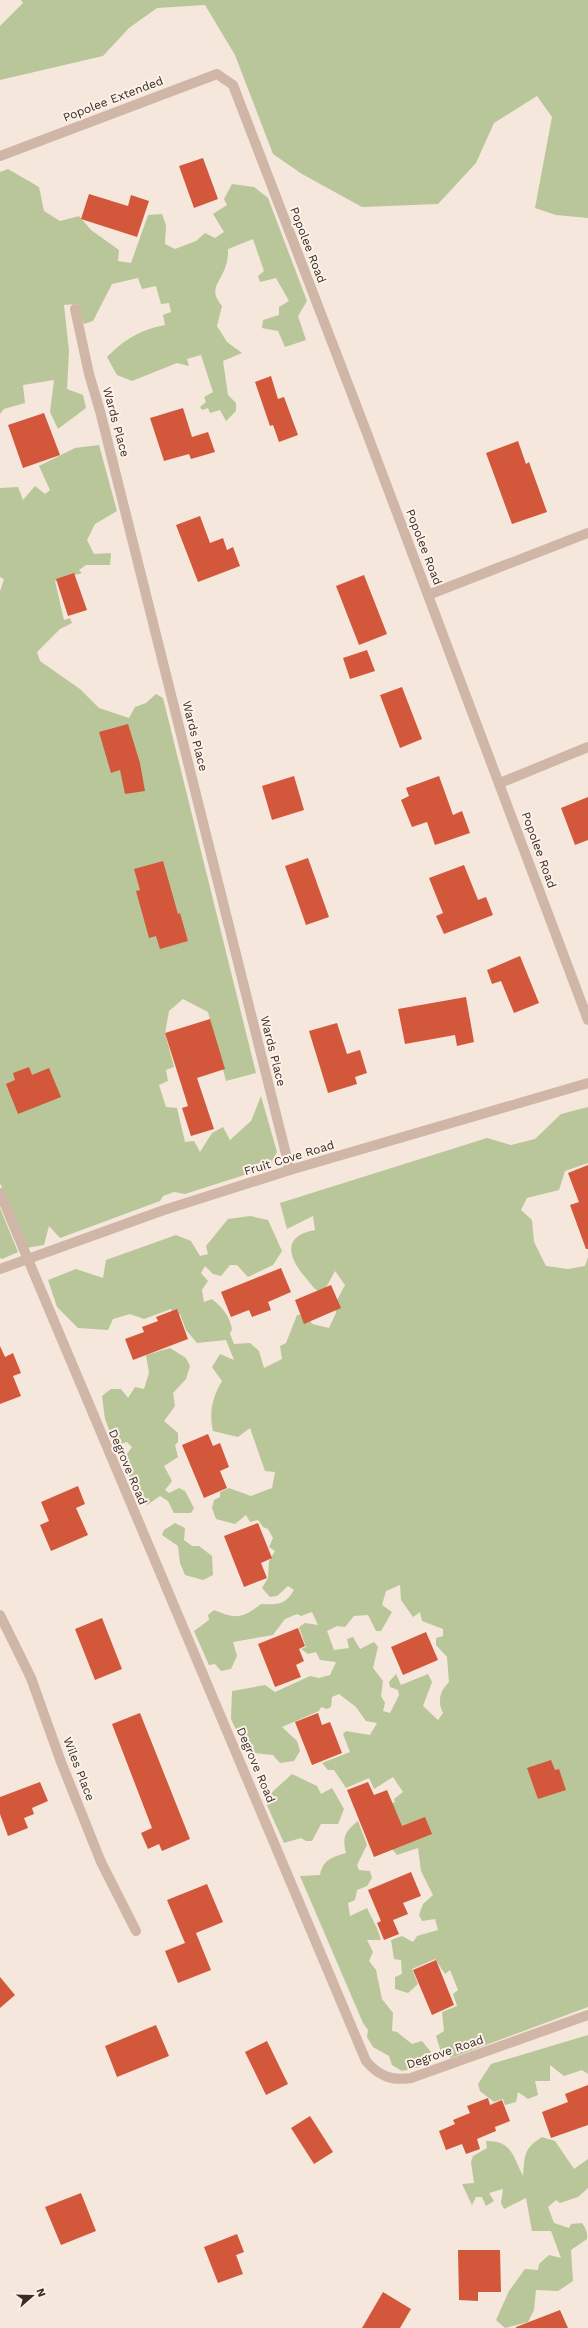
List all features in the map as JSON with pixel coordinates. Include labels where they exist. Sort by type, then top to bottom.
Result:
[{"type":"street","name":"Popolee Extended","points":[[0,156],[217,74],[233,85]]},
{"type":"street","name":"Popolee Road","points":[[233,85],[500,784],[588,1020]]},
{"type":"street","name":"Wards Place","points":[[75,309],[89,374],[102,419],[290,1170]]},
{"type":"street","points":[[428,595],[588,533]]},
{"type":"street","points":[[500,784],[588,747]]},
{"type":"street","name":"Fruit Cove Road","points":[[0,1268],[164,1210],[290,1170],[588,1083]]},
{"type":"street","name":"Degrove Road","points":[[0,1193],[366,2060],[375,2070],[386,2077],[398,2080],[411,2078],[588,2015]]},
{"type":"street","name":"Wiles Place","points":[[0,1615],[30,1678],[101,1862],[136,1931]]},
{"type":"green space","points":[[21,0],[588,0],[588,218],[556,215],[535,208],[552,117],[537,96],[494,123],[476,163],[438,204],[362,207],[302,174],[273,154],[235,55],[205,5],[157,8],[129,28],[103,56],[0,80],[0,26],[23,3]]},
{"type":"green space","points":[[8,169],[39,187],[44,211],[60,221],[79,216],[91,230],[119,250],[118,261],[131,263],[148,215],[162,214],[166,225],[165,244],[175,249],[196,241],[205,233],[215,238],[224,232],[213,214],[227,205],[224,199],[232,184],[254,187],[268,198],[307,301],[298,316],[306,340],[285,347],[278,331],[262,328],[263,320],[279,315],[279,307],[289,301],[276,278],[260,282],[258,276],[264,271],[253,239],[228,249],[227,263],[215,290],[218,300],[222,306],[217,326],[227,342],[242,353],[223,361],[228,395],[236,403],[236,411],[226,421],[220,410],[210,413],[208,408],[202,410],[200,407],[206,402],[204,397],[213,392],[201,355],[187,359],[189,366],[177,363],[132,381],[117,375],[107,357],[133,336],[165,325],[163,315],[171,312],[169,303],[161,304],[156,286],[142,289],[138,278],[112,284],[93,321],[84,324],[77,304],[64,305],[69,351],[67,389],[83,395],[86,408],[58,429],[50,412],[54,380],[23,385],[25,403],[4,409],[0,414],[0,172]]},
{"type":"green space","points":[[99,445],[117,511],[95,524],[87,540],[94,554],[111,553],[110,565],[86,565],[79,570],[82,573],[55,581],[64,620],[70,618],[72,623],[60,629],[37,652],[40,661],[80,689],[99,708],[129,718],[135,707],[146,703],[156,694],[163,698],[256,1073],[226,1081],[208,1012],[183,999],[169,1011],[165,1033],[174,1067],[166,1070],[168,1081],[159,1085],[166,1107],[177,1108],[185,1142],[194,1141],[200,1152],[212,1133],[223,1127],[230,1140],[251,1121],[261,1096],[277,1152],[269,1167],[185,1194],[174,1192],[163,1196],[160,1201],[60,1238],[49,1226],[44,1245],[26,1248],[0,1183],[0,591],[4,579],[0,577],[0,488],[18,487],[23,500],[35,486],[45,494],[50,490],[39,466],[75,448]]},
{"type":"green space","points":[[588,1107],[588,1163],[565,1171],[559,1190],[527,1198],[521,1210],[532,1220],[534,1242],[546,1266],[568,1269],[585,1266],[588,1257],[588,2007],[451,2058],[441,2052],[436,2036],[444,2031],[442,2012],[457,2006],[453,1994],[458,1990],[450,1970],[445,1974],[435,1959],[412,1969],[418,1984],[408,1993],[395,1989],[395,1977],[402,1974],[401,1960],[394,1959],[391,1940],[402,1936],[413,1942],[417,1936],[438,1930],[435,1919],[422,1921],[419,1915],[423,1904],[433,1895],[421,1871],[418,1848],[397,1855],[391,1848],[382,1807],[395,1802],[394,1799],[403,1792],[393,1777],[374,1789],[369,1778],[346,1788],[334,1770],[328,1770],[322,1763],[350,1752],[343,1734],[346,1731],[370,1735],[377,1723],[366,1721],[356,1707],[339,1694],[332,1697],[331,1707],[327,1709],[321,1707],[319,1711],[282,1727],[297,1741],[300,1751],[294,1761],[280,1763],[273,1755],[246,1752],[231,1719],[232,1691],[265,1685],[275,1692],[310,1676],[319,1678],[330,1675],[336,1662],[320,1660],[316,1652],[308,1654],[301,1649],[306,1647],[299,1627],[305,1623],[318,1625],[312,1612],[301,1616],[297,1614],[285,1619],[273,1635],[233,1642],[237,1656],[231,1669],[221,1671],[215,1664],[209,1665],[194,1631],[209,1620],[208,1615],[214,1610],[234,1616],[244,1615],[261,1604],[276,1604],[288,1599],[294,1590],[288,1586],[277,1596],[270,1597],[262,1588],[268,1578],[269,1561],[275,1551],[269,1547],[273,1538],[268,1529],[263,1527],[258,1520],[250,1522],[246,1515],[235,1524],[216,1519],[212,1508],[214,1500],[220,1497],[220,1492],[229,1488],[251,1496],[272,1488],[275,1472],[265,1471],[250,1428],[238,1437],[213,1431],[211,1418],[212,1405],[222,1381],[212,1367],[220,1354],[234,1360],[226,1340],[197,1343],[186,1330],[180,1314],[174,1315],[171,1309],[144,1319],[130,1314],[113,1319],[108,1330],[78,1328],[57,1307],[48,1280],[76,1269],[103,1278],[106,1260],[176,1235],[191,1241],[200,1256],[208,1254],[206,1246],[228,1219],[250,1216],[268,1220],[282,1251],[273,1265],[248,1277],[237,1265],[230,1265],[221,1276],[213,1274],[205,1266],[201,1273],[208,1281],[202,1290],[204,1302],[212,1299],[222,1309],[231,1324],[232,1329],[230,1334],[234,1344],[250,1343],[259,1351],[264,1368],[282,1359],[280,1346],[286,1343],[297,1315],[307,1314],[312,1324],[329,1328],[336,1313],[335,1304],[345,1285],[335,1271],[323,1293],[311,1285],[295,1262],[291,1248],[297,1237],[315,1230],[313,1216],[287,1229],[280,1203],[487,1138],[511,1145],[535,1139],[561,1114]],"holes":[[[400,1585],[401,1600],[413,1617],[420,1612],[422,1621],[443,1629],[443,1636],[436,1638],[436,1645],[447,1657],[449,1682],[443,1689],[440,1696],[440,1704],[443,1713],[438,1720],[423,1706],[432,1682],[428,1674],[401,1685],[396,1674],[389,1682],[390,1687],[398,1690],[399,1695],[390,1713],[383,1711],[385,1703],[381,1696],[383,1681],[373,1668],[378,1647],[374,1642],[360,1649],[353,1637],[347,1639],[349,1648],[334,1650],[327,1631],[337,1626],[345,1627],[354,1616],[368,1615],[376,1631],[381,1631],[392,1612],[382,1605],[386,1591]]]},
{"type":"green space","points":[[0,1208],[18,1252],[2,1259],[0,1258]]},
{"type":"green space","points":[[170,1348],[186,1358],[190,1366],[186,1379],[173,1393],[175,1406],[164,1421],[178,1433],[178,1442],[175,1445],[178,1457],[164,1466],[172,1481],[165,1490],[169,1493],[179,1488],[185,1491],[194,1508],[191,1513],[174,1513],[168,1501],[160,1496],[147,1505],[143,1497],[138,1497],[127,1470],[127,1454],[132,1447],[127,1442],[115,1445],[105,1419],[102,1396],[111,1389],[121,1389],[128,1398],[135,1387],[144,1389],[149,1373],[146,1355]]},
{"type":"green space","points":[[175,1523],[185,1528],[184,1540],[192,1546],[199,1546],[212,1556],[213,1575],[203,1580],[185,1575],[180,1563],[178,1546],[162,1535],[164,1530]]},
{"type":"green space","points":[[292,1774],[317,1786],[321,1794],[332,1788],[344,1809],[338,1824],[321,1824],[312,1841],[306,1841],[301,1838],[284,1843],[266,1803],[270,1794]]},
{"type":"green space","points":[[358,1821],[367,1845],[357,1865],[359,1870],[370,1871],[372,1878],[367,1886],[357,1890],[355,1900],[348,1903],[350,1916],[367,1908],[378,1931],[381,1940],[367,1940],[373,1952],[369,1961],[376,1970],[382,1999],[393,2013],[392,2031],[397,2032],[412,2044],[422,2041],[431,2052],[420,2067],[402,2071],[392,2065],[389,2056],[373,2047],[367,2037],[368,2030],[363,2023],[300,1876],[320,1875],[323,1866],[329,1860],[346,1853],[344,1842],[347,1831]]},
{"type":"green space","points":[[588,2035],[588,2074],[582,2070],[564,2076],[550,2065],[550,2081],[535,2081],[538,2095],[528,2099],[518,2092],[516,2102],[505,2105],[503,2099],[494,2102],[480,2091],[478,2084],[491,2064]]},
{"type":"green space","points":[[542,2137],[555,2141],[574,2169],[588,2159],[588,2188],[578,2197],[560,2203],[556,2200],[548,2207],[554,2223],[569,2228],[571,2224],[582,2223],[587,2234],[587,2239],[571,2250],[573,2281],[558,2291],[536,2290],[534,2310],[528,2322],[505,2328],[496,2320],[509,2291],[525,2269],[538,2270],[539,2264],[549,2255],[561,2258],[551,2231],[532,2231],[526,2198],[504,2209],[501,2203],[503,2189],[489,2193],[494,2201],[486,2206],[482,2197],[476,2197],[472,2205],[462,2184],[474,2183],[471,2162],[473,2156],[487,2148],[486,2141],[495,2141],[506,2147],[514,2156],[523,2176],[524,2163],[528,2149]]},
{"type":"building","points":[[203,158],[218,199],[194,208],[179,166]]},
{"type":"building","points":[[89,194],[128,206],[131,195],[149,201],[137,237],[81,219]]},
{"type":"building","points":[[271,376],[278,399],[284,397],[298,435],[279,442],[273,425],[270,426],[255,382]]},
{"type":"building","points":[[183,408],[192,437],[208,432],[215,452],[191,459],[189,454],[164,461],[150,418]]},
{"type":"building","points":[[44,413],[60,455],[23,468],[8,425]]},
{"type":"building","points":[[518,441],[526,464],[529,462],[547,512],[512,524],[486,453]]},
{"type":"building","points":[[200,516],[210,543],[223,538],[227,550],[233,547],[240,566],[198,582],[176,525]]},
{"type":"building","points":[[74,573],[87,610],[68,616],[56,579]]},
{"type":"building","points":[[364,575],[387,634],[359,645],[336,586]]},
{"type":"building","points":[[367,650],[375,671],[350,679],[343,658]]},
{"type":"building","points":[[402,687],[422,739],[400,748],[380,695]]},
{"type":"building","points":[[128,724],[140,763],[145,791],[125,794],[120,770],[111,773],[99,732]]},
{"type":"building","points":[[294,776],[304,810],[272,820],[262,786]]},
{"type":"building","points":[[439,776],[453,815],[462,811],[470,833],[435,845],[427,822],[412,827],[401,800],[409,796],[406,788]]},
{"type":"building","points":[[588,797],[588,840],[575,845],[561,808]]},
{"type":"building","points":[[308,858],[329,917],[306,925],[285,866]]},
{"type":"building","points":[[163,861],[178,914],[180,913],[188,941],[160,949],[156,936],[149,938],[136,891],[140,890],[134,869]]},
{"type":"building","points":[[464,865],[478,900],[486,897],[493,915],[444,934],[436,916],[443,913],[429,878]]},
{"type":"building","points":[[520,956],[539,1003],[514,1013],[501,981],[492,984],[487,970]]},
{"type":"building","points":[[466,997],[474,1042],[457,1046],[455,1035],[405,1044],[398,1009]]},
{"type":"building","points":[[210,1019],[225,1069],[197,1078],[214,1129],[191,1136],[182,1108],[188,1106],[165,1033]]},
{"type":"building","points":[[337,1023],[347,1054],[360,1050],[367,1073],[355,1077],[357,1084],[328,1093],[309,1031]]},
{"type":"building","points":[[29,1067],[32,1075],[49,1068],[61,1097],[18,1114],[6,1084],[15,1080],[13,1073]]},
{"type":"building","points":[[588,1165],[588,1249],[586,1249],[570,1205],[579,1202],[568,1173]]},
{"type":"building","points":[[281,1268],[291,1292],[268,1302],[271,1310],[252,1317],[249,1310],[231,1317],[221,1292]]},
{"type":"building","points":[[331,1285],[341,1308],[304,1324],[295,1300]]},
{"type":"building","points":[[177,1309],[188,1339],[133,1360],[125,1339],[144,1332],[142,1327],[158,1321],[156,1317]]},
{"type":"building","points":[[0,1346],[5,1357],[13,1353],[21,1373],[13,1376],[21,1396],[0,1404]]},
{"type":"building","points":[[208,1434],[213,1446],[220,1443],[229,1467],[220,1471],[227,1488],[204,1498],[182,1445]]},
{"type":"building","points":[[78,1486],[85,1504],[76,1508],[88,1535],[51,1551],[40,1525],[49,1521],[41,1502]]},
{"type":"building","points":[[258,1523],[272,1558],[261,1563],[267,1578],[244,1587],[224,1536]]},
{"type":"building","points":[[102,1618],[122,1669],[95,1680],[75,1629]]},
{"type":"building","points":[[298,1628],[305,1646],[299,1649],[304,1661],[296,1665],[301,1677],[275,1687],[258,1644]]},
{"type":"building","points":[[426,1632],[438,1660],[403,1675],[391,1647]]},
{"type":"building","points":[[140,1713],[190,1839],[162,1851],[159,1844],[148,1849],[141,1833],[152,1828],[112,1724]]},
{"type":"building","points":[[318,1713],[322,1725],[330,1722],[342,1753],[312,1765],[295,1722]]},
{"type":"building","points":[[551,1760],[555,1770],[559,1769],[566,1790],[538,1799],[527,1768]]},
{"type":"building","points":[[40,1782],[48,1801],[32,1808],[34,1814],[24,1818],[28,1828],[8,1836],[0,1814],[0,1797]]},
{"type":"building","points":[[368,1782],[374,1795],[387,1790],[402,1826],[425,1817],[432,1834],[374,1857],[347,1790]]},
{"type":"building","points":[[411,1872],[421,1896],[403,1903],[408,1914],[393,1920],[399,1934],[384,1940],[377,1923],[381,1921],[368,1890]]},
{"type":"building","points":[[207,1884],[223,1922],[196,1933],[211,1970],[178,1983],[165,1951],[185,1943],[167,1900]]},
{"type":"building","points":[[436,1960],[454,2005],[432,2015],[413,1970]]},
{"type":"building","points":[[0,1977],[15,1995],[0,2008]]},
{"type":"building","points":[[156,2025],[169,2056],[117,2077],[105,2046]]},
{"type":"building","points":[[267,2041],[288,2084],[266,2095],[245,2052]]},
{"type":"building","points":[[588,2085],[588,2125],[551,2138],[542,2112],[568,2102],[565,2094]]},
{"type":"building","points":[[488,2098],[490,2105],[502,2100],[510,2121],[495,2127],[496,2131],[477,2139],[480,2149],[466,2154],[462,2144],[446,2150],[439,2131],[455,2124],[453,2120],[470,2113],[467,2106]]},
{"type":"building","points":[[310,2116],[333,2152],[314,2164],[291,2128]]},
{"type":"building","points":[[81,2193],[96,2231],[61,2245],[45,2207]]},
{"type":"building","points":[[237,2234],[244,2252],[236,2255],[243,2274],[218,2283],[204,2247]]},
{"type":"building","points":[[458,2250],[500,2250],[501,2292],[478,2292],[478,2301],[459,2300]]},
{"type":"building","points":[[383,2292],[411,2309],[400,2328],[362,2328]]},
{"type":"building","points":[[560,2310],[568,2328],[516,2328],[516,2327]]}]
